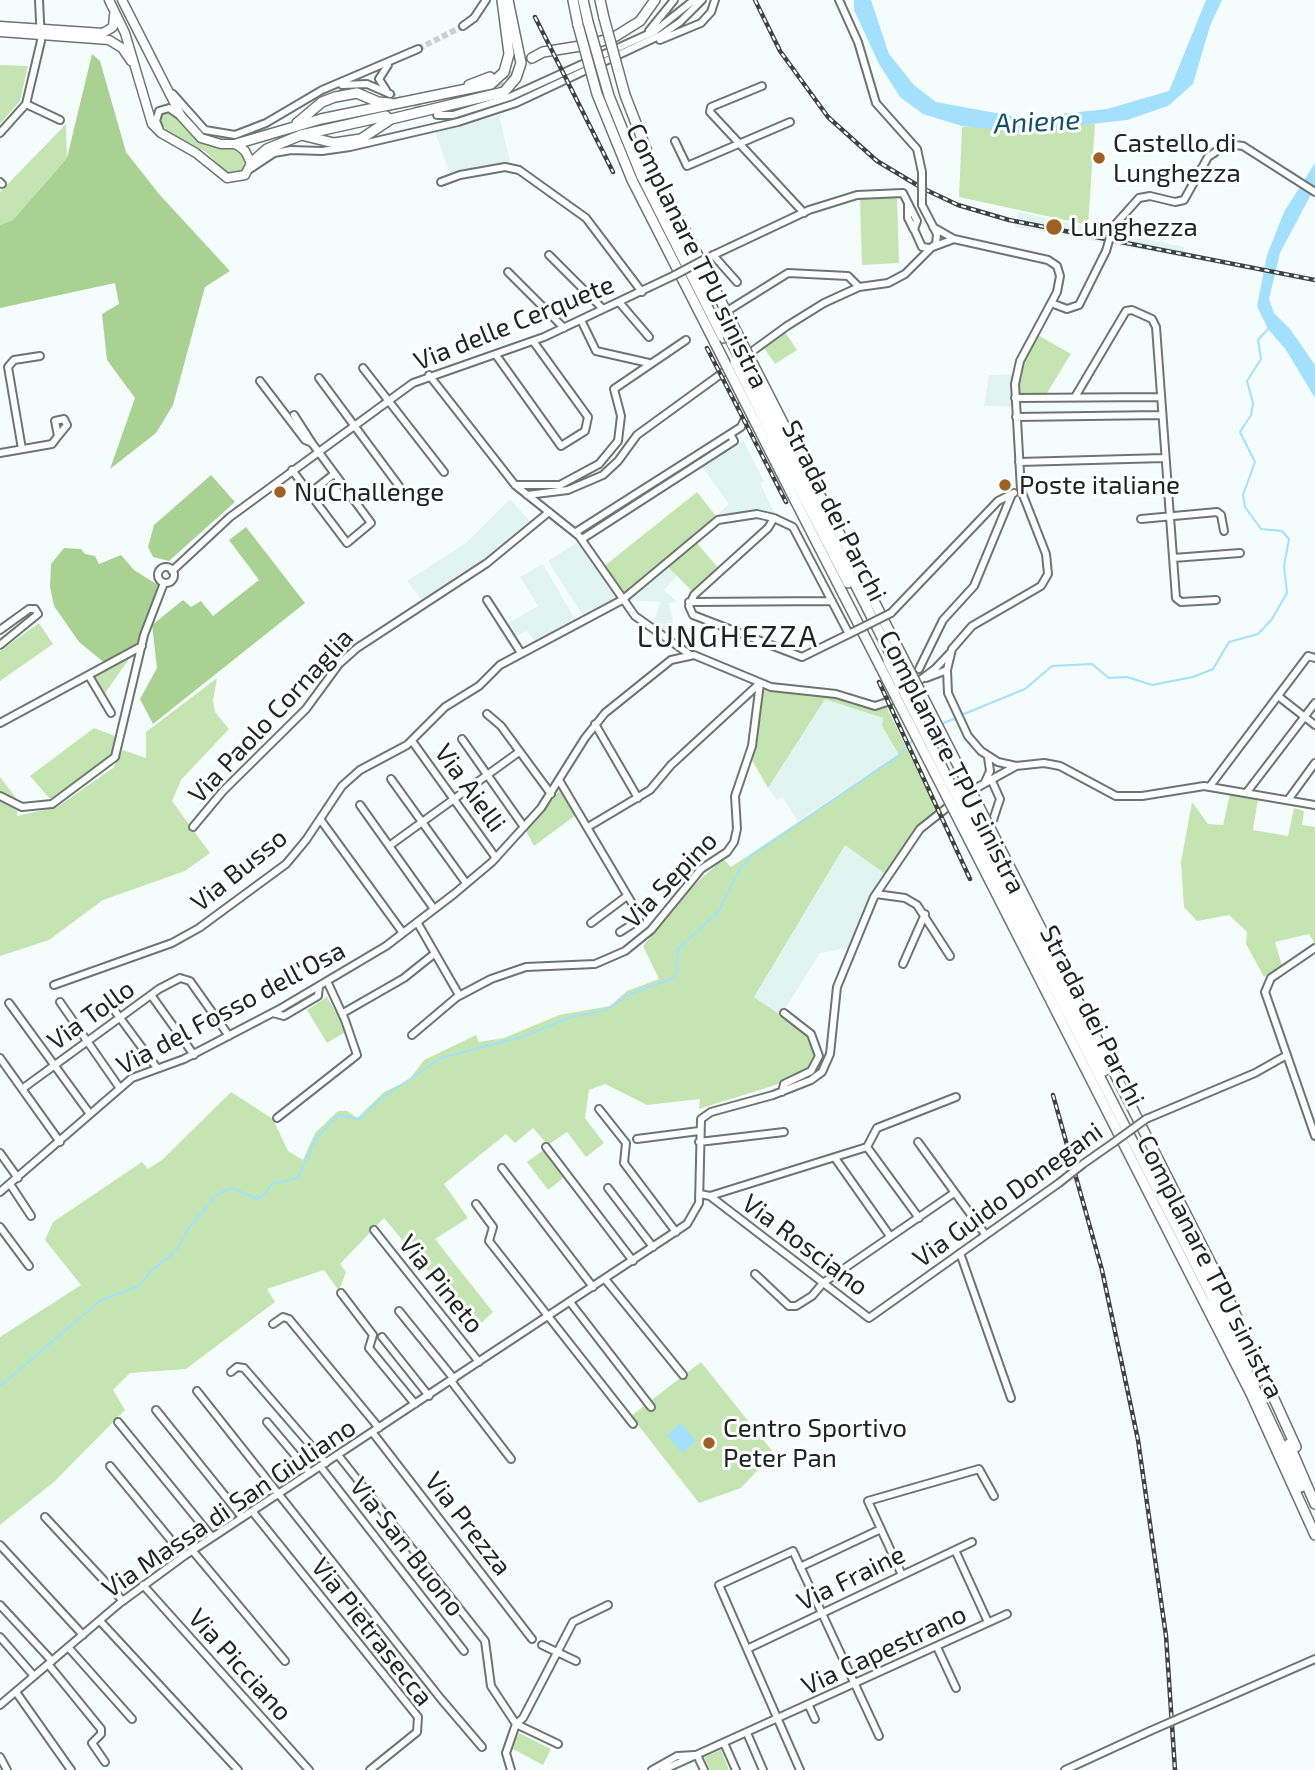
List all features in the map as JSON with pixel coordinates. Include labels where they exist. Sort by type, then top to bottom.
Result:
[{"type":"highway","points":[[236,144],[289,128],[493,83],[505,70],[509,54],[502,0]]},
{"type":"highway","points":[[301,135],[334,143],[361,139],[391,119],[504,92],[516,78],[521,63],[508,0]]},
{"type":"highway","points":[[573,0],[586,23]]},
{"type":"highway","name":"Strada dei Parchi","points":[[583,0],[586,23],[609,96],[643,174],[890,660],[983,833],[1218,1294],[1315,1504]]},
{"type":"highway","name":"Strada dei Parchi","points":[[586,23],[589,0]]},
{"type":"highway","points":[[601,0],[643,174]]},
{"type":"highway","points":[[650,0],[633,20],[610,33],[552,45],[530,56],[593,44],[622,33],[642,18],[655,0]]},
{"type":"highway","points":[[289,128],[330,99],[355,93],[378,102],[392,102],[490,77]]},
{"type":"highway","points":[[251,166],[267,149],[301,135],[369,122],[407,109],[496,88]]},
{"type":"highway","name":"Complanare TPU sinistra","points":[[643,174],[890,660],[983,833],[1251,1394],[1315,1535]]},
{"type":"highway","points":[[983,833],[1224,1289],[1315,1491]]},
{"type":"highway","name":"Strada dei Parchi","points":[[983,833],[1258,1390],[1315,1520]]},
{"type":"main road","points":[[110,3],[125,33],[149,119],[161,133],[196,153],[227,178],[239,178],[251,166],[245,151],[236,144],[221,144],[201,138],[181,116],[122,0]]},
{"type":"main road","points":[[100,36],[114,25],[110,3]]},
{"type":"main road","points":[[0,26],[42,32]]},
{"type":"main road","points":[[0,32],[100,36],[122,48],[137,75]]},
{"type":"street","points":[[0,133],[26,104],[42,32],[40,0]]},
{"type":"street","points":[[463,26],[474,18],[486,0]]},
{"type":"street","points":[[640,38],[674,0]]},
{"type":"street","points":[[437,115],[453,115],[480,109],[640,38],[676,16],[694,0]]},
{"type":"street","points":[[251,166],[274,153],[291,149],[350,147],[479,116],[516,103],[671,29],[702,0]]},
{"type":"street","points":[[628,51],[689,29],[706,18],[715,0]]},
{"type":"street","points":[[839,0],[858,42],[876,103],[916,147],[922,172],[922,205],[915,232]]},
{"type":"street","points":[[154,66],[196,123],[205,130],[221,135],[247,132],[335,86],[418,49]]},
{"type":"street","points":[[335,86],[361,83],[390,94],[379,79],[380,74],[392,61]]},
{"type":"street","points":[[762,86],[710,108],[711,114],[804,213]]},
{"type":"street","points":[[26,104],[60,120]]},
{"type":"street","points":[[161,133],[156,121],[159,111],[169,108],[181,116]]},
{"type":"street","points":[[675,141],[687,166],[790,121]]},
{"type":"street","points":[[1051,303],[1067,309],[1079,305],[1106,251],[1113,227],[1139,198],[1150,196],[1175,202],[1184,200],[1206,159],[1225,145],[1243,146],[1315,192]]},
{"type":"street","points":[[441,182],[460,175],[505,167],[519,170],[586,218],[642,292]]},
{"type":"street","name":"Via delle Cerquete","points":[[172,571],[230,517],[387,400],[429,375],[496,355],[564,328],[804,213],[857,195],[901,192],[908,199]]},
{"type":"street","points":[[908,199],[918,221]]},
{"type":"street","points":[[908,199],[908,218],[918,241],[924,247],[954,239]]},
{"type":"street","points":[[527,495],[568,490],[603,475],[617,463],[635,436],[787,326],[824,303],[859,288],[895,280],[934,245],[938,237],[922,205]]},
{"type":"street","points":[[918,221],[931,224],[954,239],[1053,262],[1060,278],[1051,303],[1020,361],[1015,398],[1021,490],[1048,560],[1047,579],[1041,586],[972,626],[935,672]]},
{"type":"street","points":[[913,266],[918,241]]},
{"type":"street","points":[[713,255],[737,282]]},
{"type":"street","points":[[549,256],[603,309]]},
{"type":"street","points":[[509,272],[564,328]]},
{"type":"street","points":[[732,308],[788,273],[848,275],[859,288]]},
{"type":"street","points":[[619,302],[649,337]]},
{"type":"street","points":[[1075,397],[1129,310],[1149,316],[1155,323],[1177,600],[1216,600]]},
{"type":"street","points":[[581,320],[596,351],[650,364]]},
{"type":"street","points":[[515,485],[562,484],[601,463],[619,439],[621,417],[614,389],[686,340]]},
{"type":"street","points":[[496,355],[561,446],[585,431],[588,417],[533,341]]},
{"type":"street","points":[[22,449],[8,367],[14,360],[40,356]]},
{"type":"street","points":[[363,368],[443,472]]},
{"type":"street","points":[[576,532],[744,424],[746,416],[726,372]]},
{"type":"street","points":[[429,375],[515,485],[576,532],[622,600],[646,626],[689,654],[760,683],[783,689],[836,694],[877,706],[892,701],[923,678],[947,670]]},
{"type":"street","points":[[319,378],[399,486]]},
{"type":"street","points":[[260,381],[305,440],[312,443]]},
{"type":"street","points":[[1015,398],[1160,397]]},
{"type":"street","points":[[292,470],[347,543],[372,523],[334,474],[295,415]]},
{"type":"street","points":[[1016,417],[1161,415]]},
{"type":"street","points":[[582,539],[734,441],[730,434]]},
{"type":"street","points":[[0,453],[52,444],[58,436]]},
{"type":"street","points":[[1019,462],[1164,458]]},
{"type":"street","points":[[310,494],[334,474]]},
{"type":"street","points":[[852,633],[793,527],[774,518],[768,528],[689,602],[689,610],[695,616],[801,657],[852,633],[891,613],[998,501],[1021,490]]},
{"type":"street","points":[[919,668],[942,621],[974,586],[1012,494]]},
{"type":"street","name":"Via Paolo Cornaglia","points":[[193,827],[223,791],[306,709],[339,664],[358,648],[487,563],[550,512]]},
{"type":"street","points":[[1140,519],[1217,512],[1221,515],[1224,531]]},
{"type":"street","name":"Via Busso","points":[[54,985],[190,934],[285,865],[342,786],[359,771],[412,741],[447,706],[484,682],[494,670],[622,600],[712,522],[759,514],[774,518]]},
{"type":"street","points":[[1173,558],[1240,553]]},
{"type":"street","points":[[0,796],[22,807],[52,804],[110,763],[118,750],[142,646],[164,583],[172,579],[172,571],[167,568],[159,571],[158,577],[164,583]]},
{"type":"street","points":[[487,600],[521,653]]},
{"type":"street","points":[[689,602],[832,601]]},
{"type":"street","points":[[0,630],[29,608],[35,609],[38,614],[0,645]]},
{"type":"street","points":[[15,619],[21,629]]},
{"type":"street","points":[[0,723],[142,646]]},
{"type":"street","points":[[950,653],[947,685],[951,705],[964,729],[988,757],[998,762],[1016,766],[1058,765],[1102,791],[1119,796],[1210,786],[1315,805]]},
{"type":"street","name":"Via del Fosso dell'Osa","points":[[0,1192],[135,1076],[194,1055],[273,1013],[403,933],[434,909],[496,858],[524,827],[551,794],[595,724],[616,702],[669,661],[689,654]]},
{"type":"street","points":[[1210,786],[1311,657]]},
{"type":"street","points":[[935,672],[947,685]]},
{"type":"street","points":[[89,676],[111,713]]},
{"type":"street","points":[[587,827],[638,798],[760,683]]},
{"type":"street","name":"Via Sepino","points":[[412,1035],[459,995],[521,968],[584,967],[620,954],[653,929],[704,867],[727,852],[737,834],[734,800],[752,746],[760,683]]},
{"type":"street","points":[[1278,696],[1315,725]]},
{"type":"street","points":[[1247,792],[1315,703]]},
{"type":"street","points":[[487,714],[500,724],[551,794]]},
{"type":"street","points":[[595,724],[638,798]]},
{"type":"street","points":[[462,739],[524,827]]},
{"type":"street","name":"Via Aielli","points":[[412,741],[496,858]]},
{"type":"street","points":[[389,846],[519,752]]},
{"type":"street","points":[[983,833],[1000,799],[991,779],[988,757]]},
{"type":"street","points":[[991,779],[998,762]]},
{"type":"street","points":[[990,771],[998,762]]},
{"type":"street","points":[[1288,800],[1315,763]]},
{"type":"street","points":[[956,1097],[877,1128],[867,1147],[710,1196],[700,1194],[701,1119],[709,1112],[782,1092],[813,1080],[827,1064],[836,987],[876,894],[927,822],[991,779],[1016,766]]},
{"type":"street","points":[[391,779],[467,883]]},
{"type":"street","points":[[559,780],[640,918],[621,932]]},
{"type":"street","points":[[360,805],[434,909]]},
{"type":"street","points":[[320,819],[403,933]]},
{"type":"street","points":[[876,894],[910,900],[925,915],[950,956]]},
{"type":"street","points":[[590,923],[627,896]]},
{"type":"street","points":[[903,964],[925,915]]},
{"type":"street","points":[[417,922],[459,995]]},
{"type":"street","points":[[1315,948],[1273,977],[1266,986],[1266,998],[1315,1136]]},
{"type":"street","points":[[343,1013],[407,976],[435,954]]},
{"type":"street","name":"Via Tollo","points":[[22,1089],[174,980],[185,978],[190,981],[229,1036]]},
{"type":"street","points":[[277,1118],[356,1057],[356,1048],[343,1013],[327,981]]},
{"type":"street","points":[[151,995],[194,1055]]},
{"type":"street","points":[[60,1002],[120,1087]]},
{"type":"street","points":[[9,1003],[90,1114]]},
{"type":"street","points":[[108,1003],[157,1068]]},
{"type":"street","points":[[782,1092],[783,1084],[810,1072],[818,1058],[812,1035],[784,1013]]},
{"type":"street","name":"Via Guido Donegani","points":[[869,1318],[1146,1119],[1255,1073],[1287,1055]]},
{"type":"street","points":[[0,1058],[60,1142]]},
{"type":"street","points":[[599,1109],[625,1142],[624,1163],[676,1232]]},
{"type":"street","points":[[637,1139],[699,1131]]},
{"type":"street","points":[[699,1142],[784,1132]]},
{"type":"street","points":[[918,1142],[985,1234]]},
{"type":"street","points":[[546,1147],[633,1261]]},
{"type":"street","points":[[867,1147],[919,1218]]},
{"type":"street","points":[[0,1153],[18,1178]]},
{"type":"street","points":[[835,1158],[890,1236]]},
{"type":"street","points":[[502,1168],[593,1287]]},
{"type":"street","points":[[10,1184],[31,1216]]},
{"type":"street","points":[[608,1188],[653,1247]]},
{"type":"street","points":[[755,1274],[793,1307],[812,1296],[823,1283],[954,1193]]},
{"type":"street","name":"Via Massa di San Giuliano","points":[[0,1705],[122,1601],[192,1550],[676,1232],[694,1216],[700,1194]]},
{"type":"street","name":"Via Rosciano","points":[[710,1196],[869,1318]]},
{"type":"street","points":[[476,1204],[493,1227],[489,1241],[633,1424]]},
{"type":"street","points":[[0,1227],[29,1266]]},
{"type":"street","name":"Via Pineto","points":[[374,1230],[479,1362]]},
{"type":"street","points":[[960,1254],[1011,1398]]},
{"type":"street","points":[[605,1279],[683,1375]]},
{"type":"street","points":[[341,1293],[373,1335],[368,1347],[415,1404]]},
{"type":"street","points":[[569,1302],[651,1407]]},
{"type":"street","points":[[399,1311],[511,1459]]},
{"type":"street","name":"Via Prezza","points":[[273,1324],[283,1317],[289,1319],[376,1430],[532,1639]]},
{"type":"street","points":[[382,1337],[429,1396]]},
{"type":"street","name":"Via San Buono","points":[[231,1372],[237,1367],[244,1368],[323,1464],[464,1651]]},
{"type":"street","points":[[197,1391],[482,1747]]},
{"type":"street","points":[[156,1410],[242,1517]]},
{"type":"street","points":[[118,1422],[212,1537]]},
{"type":"street","points":[[267,1422],[310,1473]]},
{"type":"street","points":[[338,1455],[483,1638],[490,1683],[516,1724],[558,1744]]},
{"type":"street","points":[[110,1466],[184,1556]]},
{"type":"street","points":[[902,1574],[868,1501],[979,1469],[994,1496]]},
{"type":"street","name":"Via Pietrasecca","points":[[252,1510],[418,1717],[417,1732],[370,1770]]},
{"type":"street","points":[[45,1517],[122,1601]]},
{"type":"street","points":[[800,1567],[881,1529]]},
{"type":"street","name":"Via Fraine","points":[[747,1648],[972,1542]]},
{"type":"street","points":[[0,1545],[83,1635]]},
{"type":"street","points":[[192,1550],[285,1661]]},
{"type":"street","points":[[955,1550],[988,1622]]},
{"type":"street","points":[[800,1770],[719,1585],[793,1551],[879,1736]]},
{"type":"street","name":"Via Picciano","points":[[143,1585],[309,1770]]},
{"type":"street","points":[[0,1605],[50,1663],[101,1730],[101,1734],[92,1743],[105,1762]]},
{"type":"street","points":[[511,1770],[506,1753],[516,1724],[575,1619],[608,1605]]},
{"type":"street","name":"Via Capestrano","points":[[697,1755],[1006,1614]]},
{"type":"street","points":[[100,1621],[237,1770]]},
{"type":"street","points":[[0,1637],[34,1676]]},
{"type":"street","points":[[542,1644],[576,1661]]},
{"type":"street","points":[[68,1647],[132,1719]]},
{"type":"street","points":[[937,1647],[956,1688]]},
{"type":"street","points":[[1065,1770],[1315,1659]]},
{"type":"street","points":[[16,1692],[71,1770]]},
{"type":"street","points":[[809,1706],[815,1719]]},
{"type":"street","points":[[747,1733],[763,1770]]},
{"type":"street","points":[[724,1743],[736,1770]]},
{"type":"street","points":[[652,1770],[677,1756],[697,1755]]},
{"type":"street","points":[[663,1770],[697,1755]]},
{"type":"street","points":[[697,1755],[704,1770]]},
{"type":"street","points":[[0,1757],[7,1770]]},
{"type":"shaded area","points":[[499,115],[510,162],[450,174],[435,131]]},
{"type":"shaded area","points":[[1018,212],[1184,247],[1182,257],[1015,227]]},
{"type":"shaded area","points":[[1013,374],[1012,407],[984,406],[989,375]]},
{"type":"shaded area","points":[[743,440],[764,481],[760,483],[775,514],[765,511],[716,516],[729,504],[702,467]]},
{"type":"shaded area","points":[[510,499],[534,526],[425,604],[407,581],[466,543]]},
{"type":"shaded area","points":[[581,540],[621,600],[585,619],[548,561]]},
{"type":"shaded area","points":[[543,564],[577,623],[537,644],[527,631],[513,638],[505,625],[538,606],[520,577]]},
{"type":"shaded area","points":[[666,564],[677,576],[664,590],[677,602],[669,603],[675,630],[666,637],[651,628],[661,602],[625,600]]},
{"type":"shaded area","points":[[825,698],[883,718],[882,727],[899,755],[798,821],[782,797],[777,800],[768,788]]},
{"type":"shaded area","points":[[845,844],[888,876],[852,947],[820,953],[781,1015],[754,997]]},
{"type":"green space","points":[[92,54],[100,61],[126,152],[159,194],[230,271],[205,287],[173,405],[156,433],[110,469],[135,398],[107,360],[102,314],[119,304],[115,283],[0,308],[0,225],[13,220],[67,158]]},
{"type":"green space","points":[[0,65],[28,66],[20,101],[0,124]]},
{"type":"green space","points":[[168,111],[200,141],[240,151],[246,159],[242,172],[229,175],[206,152],[167,131],[159,119],[161,113]]},
{"type":"green space","points":[[66,124],[67,158],[13,220],[0,225],[0,192]]},
{"type":"green space","points":[[1095,124],[1088,225],[959,197],[962,127]]},
{"type":"green space","points":[[897,196],[899,263],[862,265],[860,198]]},
{"type":"green space","points":[[785,332],[797,350],[775,364],[763,346]]},
{"type":"green space","points":[[1036,334],[1071,354],[1045,396],[1017,396],[1021,363]]},
{"type":"green space","points":[[211,475],[235,502],[169,561],[153,557],[148,547],[154,525]]},
{"type":"green space","points":[[697,492],[716,516],[691,536],[720,570],[694,593],[666,565],[625,600],[603,567]]},
{"type":"green space","points":[[246,527],[305,603],[153,724],[140,699],[157,668],[152,625],[183,600],[191,607],[201,601],[213,616],[259,580],[229,540]]},
{"type":"green space","points":[[64,548],[81,549],[85,554],[95,556],[99,564],[121,555],[134,570],[158,585],[139,643],[106,664],[79,642],[54,606],[50,587],[51,564]]},
{"type":"green space","points":[[39,623],[53,644],[0,681],[0,651]]},
{"type":"green space","points":[[134,652],[103,696],[92,676]]},
{"type":"green space","points":[[217,678],[213,701],[215,712],[229,729],[181,780],[172,801],[210,853],[185,871],[103,900],[49,940],[0,956],[0,777],[17,799],[17,816],[57,807],[113,768],[123,750],[146,758],[146,732]]},
{"type":"green space","points":[[760,683],[836,694],[869,705],[885,704],[938,813],[888,876],[845,845],[754,997],[810,1035],[817,1058],[804,1076],[699,1109],[700,1099],[647,1105],[605,1084],[589,1090],[585,1118],[604,1143],[586,1157],[567,1132],[548,1145],[533,1128],[515,1143],[506,1134],[444,1184],[468,1218],[435,1239],[493,1312],[476,1328],[384,1218],[340,1264],[346,1272],[339,1291],[324,1270],[267,1289],[275,1302],[186,1369],[130,1373],[113,1390],[125,1410],[54,1482],[0,1525],[0,1337],[81,1285],[45,1240],[53,1222],[142,1162],[148,1169],[163,1159],[231,1092],[273,1119],[288,1151],[303,1160],[315,1133],[338,1111],[347,1111],[357,1118],[384,1092],[409,1080],[424,1060],[476,1035],[479,1042],[504,1038],[559,1015],[610,1006],[627,991],[659,979],[643,946],[694,885],[723,859],[731,867],[899,755],[882,726],[883,718],[825,699],[768,788],[749,755]]},
{"type":"green space","points":[[94,728],[115,736],[111,756],[50,799],[30,776]]},
{"type":"green space","points":[[561,789],[576,815],[534,846],[526,831]]},
{"type":"green space","points":[[1230,794],[1258,799],[1253,830],[1288,836],[1294,808],[1304,811],[1302,825],[1315,827],[1315,944],[1309,934],[1275,942],[1282,966],[1264,977],[1246,944],[1247,932],[1229,915],[1197,921],[1184,907],[1181,862],[1192,802],[1208,824],[1223,825]]},
{"type":"green space","points":[[327,997],[347,1031],[327,1043],[307,1010]]},
{"type":"green space","points":[[545,1149],[565,1177],[548,1190],[527,1162]]},
{"type":"green space","name":"Centro Sportivo Peter Pan","points":[[701,1362],[781,1462],[760,1468],[741,1488],[699,1503],[631,1416]]},
{"type":"green space","points":[[519,1733],[551,1749],[543,1765],[511,1748]]},
{"type":"green space","points":[[721,1750],[729,1770],[710,1770],[704,1757]]},
{"type":"water","name":"Aniene","points":[[854,0],[871,0],[889,54],[914,85],[936,102],[1023,118],[1107,109],[1169,91],[1206,0],[1222,0],[1210,26],[1193,84],[1168,106],[1127,120],[1022,132],[962,126],[923,114],[900,97],[879,64],[854,10]]},
{"type":"water","points":[[1315,163],[1315,187],[1280,253],[1269,299],[1274,313],[1290,329],[1315,365],[1315,398],[1286,350],[1268,329],[1257,306],[1267,255],[1284,212]]},
{"type":"water","points":[[681,1423],[696,1441],[682,1453],[667,1435]]},
{"type":"waterway","points":[[964,714],[1025,689],[1052,666],[1092,664],[1109,678],[1127,677],[1152,685],[1193,677],[1213,669],[1229,642],[1258,634],[1272,619],[1287,593],[1284,566],[1289,539],[1282,531],[1261,529],[1245,507],[1243,495],[1255,462],[1240,432],[1251,415],[1253,403],[1247,381],[1261,359],[1258,340],[1268,329]]},
{"type":"waterway","points":[[941,724],[956,718]]},
{"type":"waterway","points":[[0,1386],[101,1300],[139,1286],[151,1271],[177,1250],[188,1229],[216,1195],[232,1188],[257,1199],[263,1196],[272,1184],[298,1178],[315,1140],[338,1115],[360,1119],[382,1098],[441,1058],[525,1036],[568,1018],[606,1010],[628,995],[673,978],[676,973],[678,949],[719,911],[740,868],[752,855],[899,755],[912,741]]},
{"type":"tunnel","points":[[418,49],[463,26]]},
{"type":"tunnel","points":[[496,88],[532,58]]},
{"type":"tunnel","points":[[390,94],[425,110]]},
{"type":"railway","points":[[755,0],[780,51],[828,117],[877,161],[922,188],[958,205],[1009,220],[1315,280]]},
{"type":"railway","points":[[535,17],[613,172]]},
{"type":"railway","points":[[707,348],[786,502]]},
{"type":"railway","points":[[879,682],[970,879]]},
{"type":"railway","points":[[1053,1095],[1102,1270],[1138,1440],[1166,1636],[1175,1770]]},
{"type":"place","name":"Castello di Lunghezza","points":[[1099,158]]},
{"type":"place","name":"Lunghezza","points":[[1054,227]]},
{"type":"place","name":"Poste italiane","points":[[1005,485]]},
{"type":"place","name":"NuChallenge","points":[[280,492]]},
{"type":"place","name":"Centro Sportivo Peter Pan","points":[[709,1443]]},
{"type":"district","name":"LUNGHEZZA","points":[[728,637]]}]
